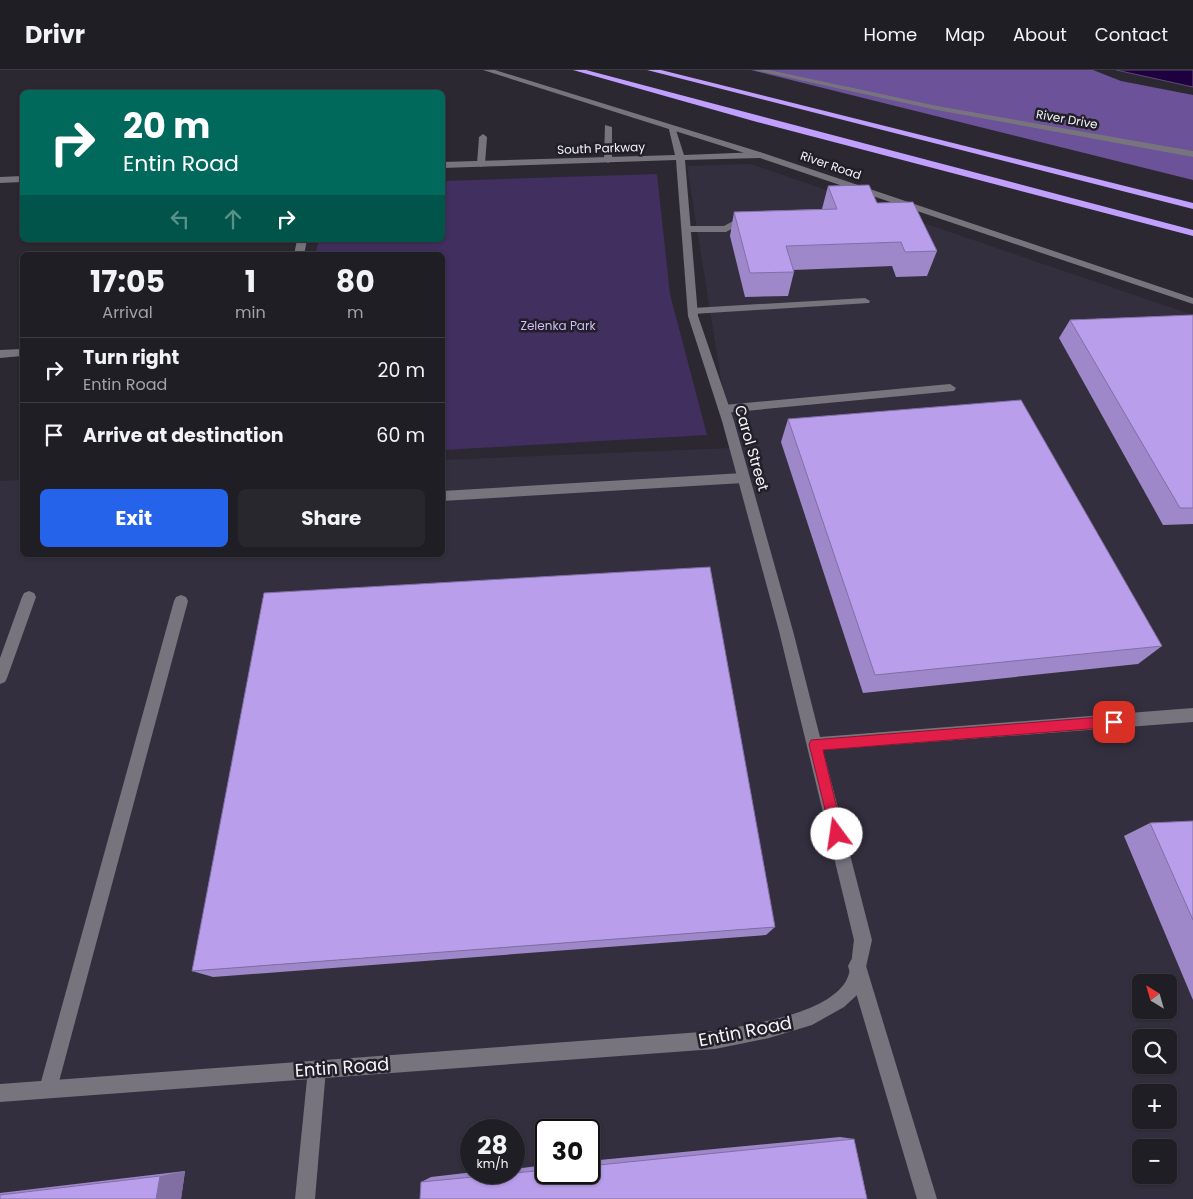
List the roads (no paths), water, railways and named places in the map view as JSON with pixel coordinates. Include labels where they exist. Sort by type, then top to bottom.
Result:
[{"type":"highway","points":[[577,70],[760,120],[1193,232]]},
{"type":"highway","points":[[652,70],[1193,206]]},
{"type":"street","name":"River Road","points":[[487,70],[760,155],[1193,301]]},
{"type":"street","name":"River Drive","points":[[758,70],[936,108],[1193,154]]},
{"type":"street","points":[[608,127],[608,160]]},
{"type":"street","name":"Carol Street","points":[[671,127],[680,157],[693,310],[724,409],[786,631],[815,744]]},
{"type":"street","points":[[481,164],[483,137]]},
{"type":"street","name":"South Parkway","points":[[445,165],[760,155]]},
{"type":"street","points":[[0,180],[20,179]]},
{"type":"street","points":[[686,229],[726,229],[753,212],[762,212]]},
{"type":"street","points":[[693,310],[865,301]]},
{"type":"street","points":[[0,354],[20,353]]},
{"type":"street","points":[[724,409],[950,388]]},
{"type":"street","points":[[445,496],[743,478]]},
{"type":"street","points":[[48,1089],[181,601]]},
{"type":"street","points":[[815,744],[1193,715]]},
{"type":"street","name":"Entin Road","points":[[0,1093],[715,1040],[781,1026],[816,1016],[852,988],[863,940],[815,744]]},
{"type":"street","points":[[857,965],[927,1199]]},
{"type":"street","points":[[305,1199],[317,1069]]},
{"type":"lane","points":[[0,678],[29,597]]},
{"type":"park label","name":"Zelenka Park","points":[[558,325]]}]
